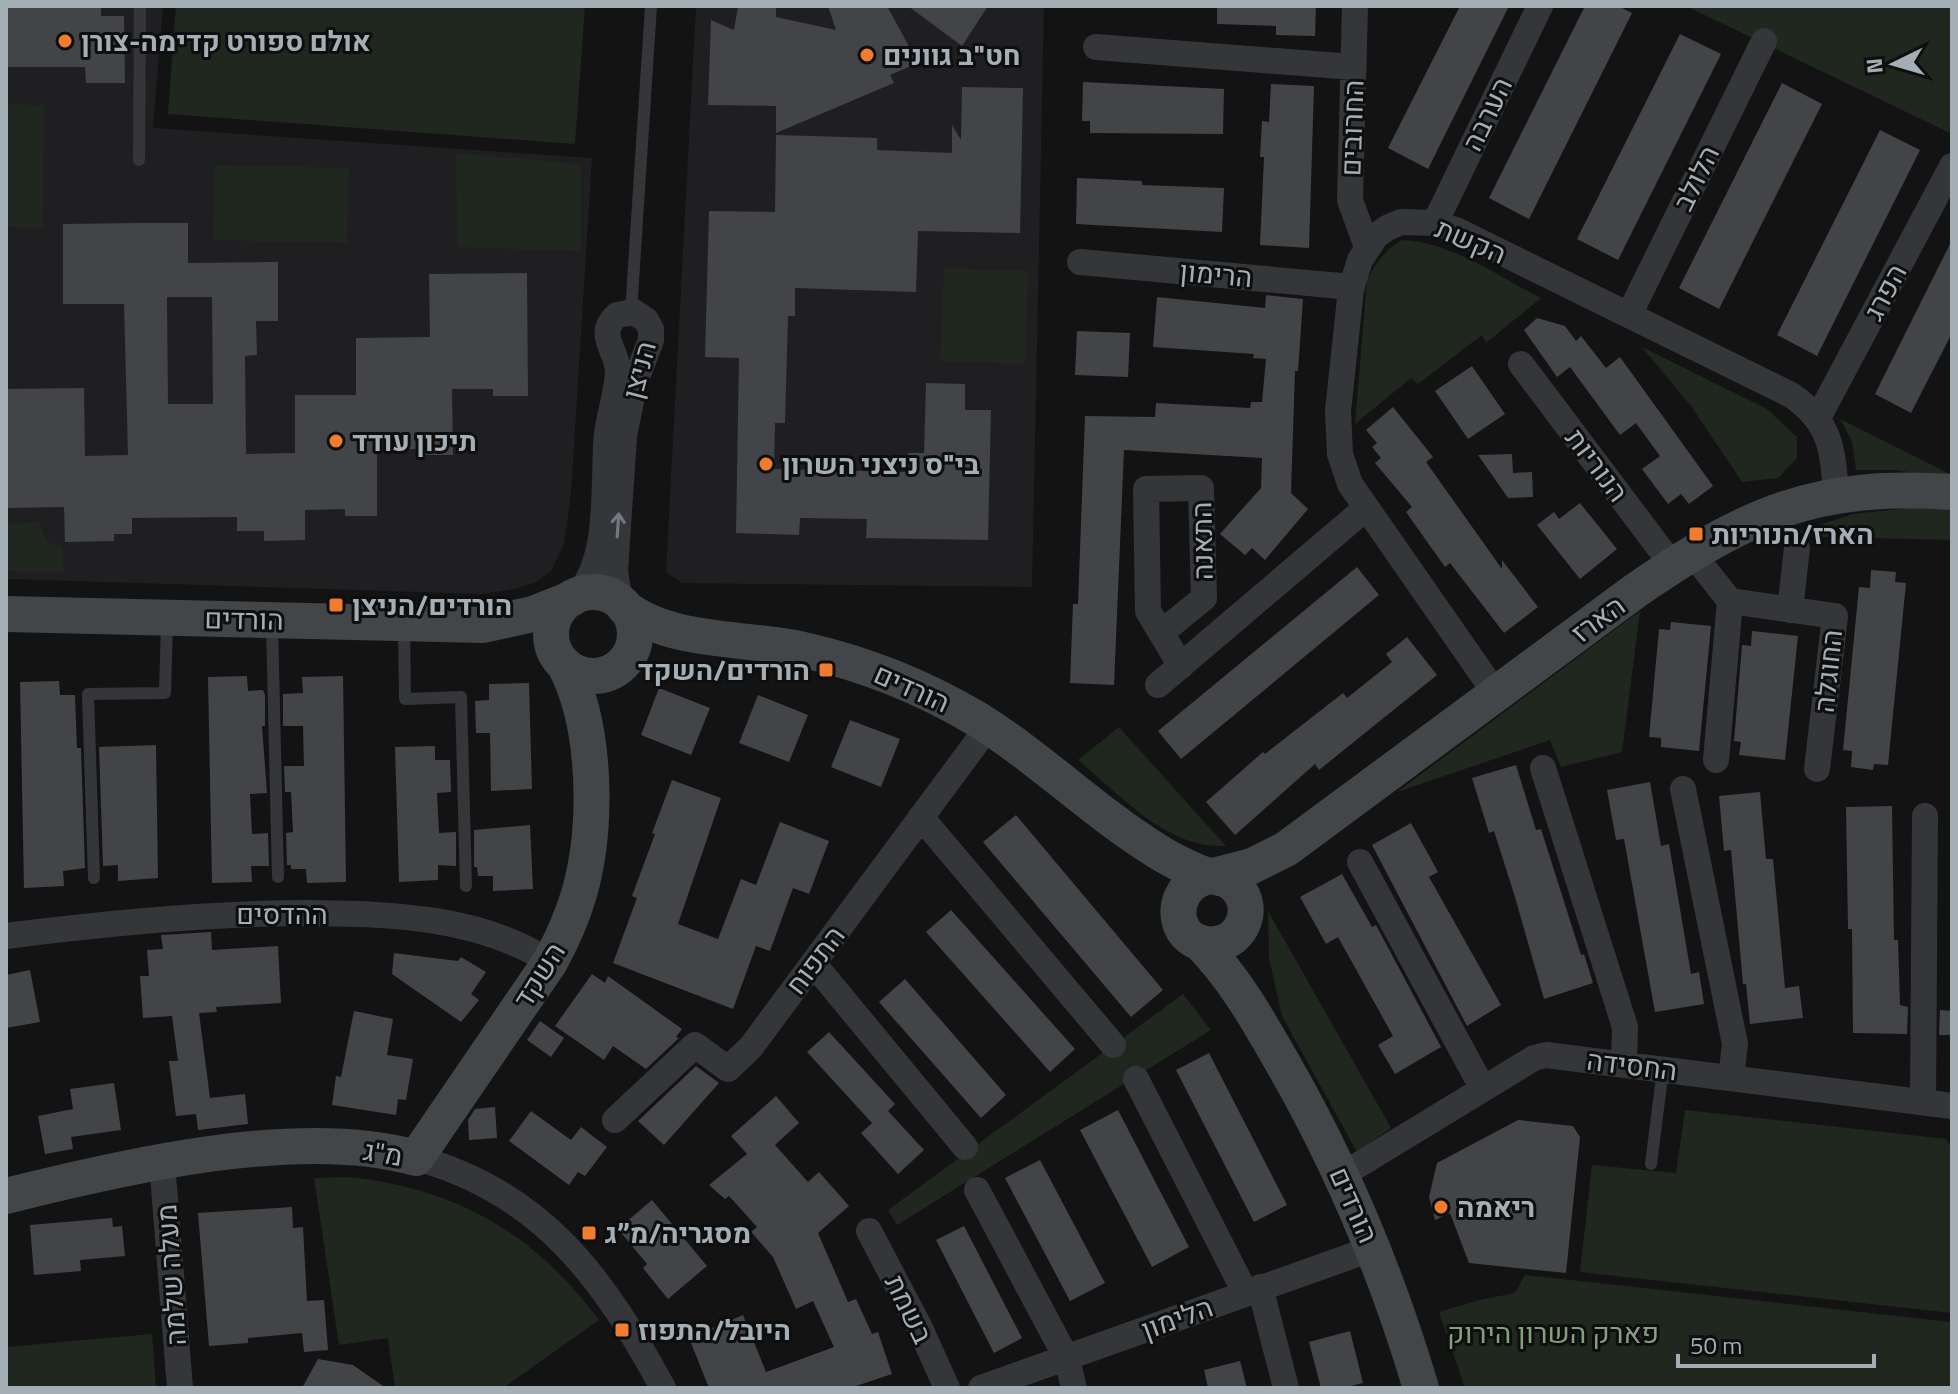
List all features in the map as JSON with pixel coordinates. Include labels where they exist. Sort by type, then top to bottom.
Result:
[{"type":"street","name":"החרובים","points":[[1355,6],[1350,200],[1367,247]]},
{"type":"street","name":"הערבה","points":[[1435,223],[1540,6]]},
{"type":"street","name":"הלולב","points":[[1629,315],[1764,41]]},
{"type":"street","points":[[1096,47],[1353,67]]},
{"type":"street","name":"הפרג","points":[[1818,418],[1952,166]]},
{"type":"street","name":"הקשת","points":[[1367,247],[1387,228],[1401,222],[1435,223],[1456,230],[1791,395],[1818,418]]},
{"type":"street","points":[[1367,247],[1352,287],[1338,411],[1338,446],[1346,477],[1496,694]]},
{"type":"street","name":"הרימון","points":[[1080,262],[1352,287]]},
{"type":"street","name":"הניצן","points":[[574,597],[591,575],[599,549],[607,434],[618,373],[616,355],[607,340],[607,330],[617,315],[631,312],[646,320],[652,333],[632,391],[624,436],[615,571],[622,605]]},
{"type":"street","name":"הנוריות","points":[[1521,364],[1682,559]]},
{"type":"street","points":[[1818,418],[1831,447],[1836,495]]},
{"type":"street","name":"התאנה","points":[[1161,633],[1204,598],[1201,488],[1146,489],[1148,611],[1161,633],[1181,666]]},
{"type":"street","name":"הארז","points":[[1212,876],[1244,869],[1286,849],[1682,559],[1766,514],[1800,502],[1836,495],[1883,490],[1952,492]]},
{"type":"street","name":"התאנה","points":[[1158,685],[1366,508]]},
{"type":"street","name":"החוגלה","points":[[1790,610],[1797,548]]},
{"type":"street","points":[[1682,559],[1730,601],[1716,760]]},
{"type":"street","points":[[603,594],[622,605],[635,631],[634,644],[622,663],[590,676],[577,673],[561,660],[552,638],[553,625],[561,608],[574,597],[603,594]]},
{"type":"street","name":"הורדים","points":[[483,625],[533,614],[574,597]]},
{"type":"street","name":"החוגלה","points":[[1730,601],[1835,616],[1817,769]]},
{"type":"street","name":"הורדים","points":[[622,605],[654,625],[804,650],[868,668],[928,692],[988,727],[1094,808],[1160,853],[1212,876]]},
{"type":"street","name":"הורדים","points":[[6,614],[483,625],[521,635],[561,660]]},
{"type":"street","name":"הורדים","points":[[622,663],[657,644],[701,635]]},
{"type":"street","name":"השקד","points":[[416,1158],[550,962],[573,913],[585,869],[589,827],[588,765],[581,704],[561,660]]},
{"type":"street","name":"השקד","points":[[588,765],[599,707],[622,663]]},
{"type":"street","name":"התפוח","points":[[615,1120],[695,1045],[728,1069],[751,1047],[988,727]]},
{"type":"street","points":[[1543,768],[1625,1027],[1624,1064]]},
{"type":"street","points":[[1683,789],[1735,1044],[1731,1078]]},
{"type":"street","name":"הורדים","points":[[1094,808],[1157,877],[1178,913]]},
{"type":"street","points":[[1923,1102],[1925,816]]},
{"type":"street","points":[[921,817],[1113,1045]]},
{"type":"street","name":"הארז","points":[[1245,918],[1261,880],[1286,849]]},
{"type":"street","points":[[1360,862],[1483,1089]]},
{"type":"street","points":[[1212,876],[1229,881],[1237,888],[1245,902],[1245,918],[1234,936],[1226,942],[1209,944],[1199,942],[1186,933],[1178,913],[1179,902],[1186,889],[1198,879],[1212,876]]},
{"type":"street","name":"ההדסים","points":[[6,936],[188,916],[279,913],[382,915],[438,921],[473,929],[514,942],[550,962]]},
{"type":"street","name":"הורדים","points":[[1245,918],[1242,934],[1245,965],[1264,1031]]},
{"type":"street","name":"הורדים","points":[[1199,942],[1228,975],[1264,1031],[1342,1175],[1374,1248],[1421,1388]]},
{"type":"street","points":[[813,963],[965,1147]]},
{"type":"street","name":"החסידה","points":[[1342,1175],[1534,1058],[1546,1055],[1952,1106]]},
{"type":"street","points":[[1136,1079],[1253,1290],[1286,1388]]},
{"type":"street","name":"מ\"ג","points":[[6,1196],[103,1172],[261,1150],[312,1147],[359,1149],[444,1166],[483,1183],[521,1207],[558,1237],[594,1275],[633,1332],[663,1388]]},
{"type":"street","name":"מעלה שלמה","points":[[162,1162],[180,1388]]},
{"type":"street","points":[[977,1190],[1067,1359],[1074,1388]]},
{"type":"street","name":"בשמת","points":[[869,1231],[920,1328],[947,1388]]},
{"type":"street","name":"הלימון","points":[[981,1388],[1374,1248]]},
{"type":"lane","points":[[139,160],[140,6]]},
{"type":"lane","points":[[631,312],[651,6]]},
{"type":"lane","points":[[94,878],[88,694],[165,693],[167,618]]},
{"type":"lane","points":[[272,620],[278,877]]},
{"type":"lane","points":[[404,623],[405,699],[461,697],[466,886]]},
{"type":"lane","points":[[1651,1164],[1663,1069]]},
{"type":"shaded area","points":[[6,6],[163,6],[153,128],[592,158],[571,494],[564,544],[551,571],[536,582],[483,594],[6,579]]},
{"type":"shaded area","points":[[696,6],[1044,6],[1032,587],[682,583],[666,572]]},
{"type":"green space","points":[[176,6],[585,6],[575,144],[168,114]]},
{"type":"green space","points":[[1686,6],[1952,6],[1952,134]]},
{"type":"green space","points":[[6,104],[44,105],[43,228],[6,227]]},
{"type":"green space","points":[[456,153],[581,164],[581,251],[457,247]]},
{"type":"green space","points":[[215,165],[349,168],[347,243],[213,240]]},
{"type":"green space","points":[[1402,240],[1456,253],[1541,298],[1486,343],[1482,335],[1418,384],[1411,378],[1355,424],[1367,280],[1382,257]]},
{"type":"green space","points":[[944,268],[1028,271],[1025,364],[940,361]]},
{"type":"green space","points":[[1642,347],[1767,409],[1797,437],[1797,458],[1778,478],[1742,482],[1691,406]]},
{"type":"green space","points":[[1840,419],[1952,475],[1952,478],[1895,470],[1856,470],[1852,441]]},
{"type":"green space","points":[[1936,505],[1952,508],[1952,540],[1785,536],[1853,514]]},
{"type":"green space","points":[[38,522],[48,542],[62,547],[64,572],[6,571],[6,524]]},
{"type":"green space","points":[[1640,611],[1622,752],[1561,767],[1550,740],[1397,792]]},
{"type":"green space","points":[[1119,727],[1226,846],[1201,844],[1167,831],[1135,810],[1078,760]]},
{"type":"green space","points":[[1268,911],[1391,1128],[1357,1152],[1282,1016],[1269,958]]},
{"type":"green space","points":[[1183,994],[1211,1030],[897,1225],[888,1210]]},
{"type":"green space","points":[[1685,1110],[1946,1139],[1952,1148],[1952,1313],[1580,1272],[1592,1165],[1676,1173]]},
{"type":"green space","points":[[348,1177],[424,1192],[490,1220],[548,1262],[599,1320],[503,1388],[395,1388],[388,1338],[339,1345],[314,1178]]},
{"type":"green space","name":"פארק השרון הירוק","points":[[1525,1275],[1952,1322],[1952,1388],[1465,1388],[1439,1312],[1515,1293]]},
{"type":"green space","points":[[152,1334],[156,1388],[6,1388],[6,1347]]},
{"type":"building","name":"אולם ספורט קדימה-צורן","points":[[6,6],[101,6],[101,16],[124,16],[125,83],[86,83],[85,67],[6,67]]},
{"type":"building","name":"חט\"ב גוונים","points":[[738,6],[776,6],[776,17],[836,30],[828,6],[887,6],[918,63],[890,75],[894,83],[776,133],[776,106],[708,105],[711,20],[734,30]]},
{"type":"building","name":"חט\"ב גוונים","points":[[908,6],[988,6],[962,46]]},
{"type":"building","points":[[1217,6],[1316,6],[1315,36],[1276,35],[1276,26],[1217,24]]},
{"type":"building","points":[[1460,6],[1509,6],[1428,169],[1388,148]]},
{"type":"building","points":[[1585,6],[1618,6],[1632,13],[1529,219],[1489,198]]},
{"type":"building","points":[[1680,34],[1721,54],[1618,260],[1577,239]]},
{"type":"building","points":[[1083,82],[1224,89],[1223,134],[1090,133],[1090,121],[1082,121]]},
{"type":"building","points":[[1782,83],[1822,104],[1719,309],[1679,288]]},
{"type":"building","points":[[1271,84],[1314,86],[1309,248],[1260,245],[1264,157],[1260,157],[1262,121],[1269,122]]},
{"type":"building","points":[[962,87],[1023,88],[1020,233],[918,231],[916,292],[795,288],[795,316],[788,316],[785,423],[775,423],[774,469],[907,472],[908,453],[924,453],[926,383],[965,384],[965,410],[991,410],[988,540],[866,538],[867,519],[800,518],[799,535],[736,533],[739,358],[705,357],[709,211],[775,212],[776,135],[877,138],[877,150],[952,153],[952,125],[961,140]]},
{"type":"building","points":[[1880,130],[1920,150],[1817,356],[1777,335]]},
{"type":"building","points":[[1077,178],[1142,181],[1142,185],[1224,188],[1222,232],[1076,224]]},
{"type":"building","points":[[188,223],[188,263],[278,262],[278,321],[256,321],[257,355],[245,356],[246,454],[295,453],[295,395],[356,395],[356,338],[430,337],[429,274],[527,273],[528,396],[493,396],[493,389],[452,389],[453,455],[419,455],[419,449],[377,450],[377,516],[345,516],[345,509],[305,510],[305,540],[264,541],[264,531],[237,531],[237,517],[132,518],[132,534],[114,534],[114,541],[65,542],[64,507],[6,508],[6,389],[84,388],[85,456],[128,455],[124,304],[63,304],[63,224]],"holes":[[[167,297],[212,297],[213,404],[168,404]]]},
{"type":"building","points":[[1952,240],[1952,333],[1911,413],[1875,394]]},
{"type":"building","points":[[1266,295],[1303,299],[1298,371],[1295,371],[1291,493],[1308,509],[1265,560],[1252,548],[1245,555],[1220,534],[1261,488],[1262,458],[1124,450],[1114,685],[1070,683],[1073,604],[1078,604],[1085,416],[1155,417],[1156,403],[1250,408],[1251,402],[1262,402],[1266,359],[1253,358],[1254,354],[1153,347],[1157,297],[1265,308]]},
{"type":"building","points":[[1537,318],[1565,326],[1576,341],[1581,336],[1606,368],[1620,357],[1713,486],[1689,504],[1681,494],[1668,504],[1642,469],[1660,456],[1636,423],[1620,435],[1570,367],[1557,377],[1524,330]]},
{"type":"building","points":[[1077,331],[1130,333],[1128,377],[1075,375]]},
{"type":"building","points":[[1472,366],[1505,414],[1468,439],[1435,391]]},
{"type":"building","points":[[1393,407],[1433,457],[1426,462],[1502,569],[1502,560],[1538,607],[1504,633],[1450,563],[1445,567],[1406,512],[1412,507],[1375,463],[1381,458],[1372,447],[1377,443],[1366,430]]},
{"type":"building","points":[[1512,454],[1513,473],[1532,472],[1533,497],[1508,498],[1478,455]]},
{"type":"building","points":[[1580,503],[1617,549],[1580,579],[1537,525],[1554,512],[1559,519]]},
{"type":"building","points":[[1357,567],[1379,595],[1181,759],[1158,731]]},
{"type":"building","points":[[1871,570],[1896,572],[1895,582],[1906,583],[1888,765],[1874,764],[1873,770],[1851,767],[1852,751],[1843,750],[1859,587],[1870,588]]},
{"type":"building","points":[[1671,622],[1711,626],[1699,751],[1661,747],[1661,738],[1649,737],[1659,629],[1670,630]]},
{"type":"building","points":[[1752,631],[1798,636],[1785,760],[1739,755],[1741,742],[1734,741],[1742,645],[1751,646]]},
{"type":"building","points":[[1407,637],[1437,675],[1319,770],[1315,764],[1235,835],[1206,802],[1263,752],[1265,754],[1343,693],[1347,698],[1392,662],[1386,654]]},
{"type":"building","points":[[247,676],[248,691],[263,690],[265,695],[265,726],[262,726],[267,793],[250,794],[252,834],[268,833],[269,866],[251,866],[252,882],[212,883],[208,677]]},
{"type":"building","points":[[343,676],[346,882],[307,883],[306,869],[291,869],[291,865],[287,865],[286,833],[293,832],[291,792],[285,792],[284,766],[304,766],[303,726],[283,726],[283,694],[303,693],[302,677]]},
{"type":"building","points":[[59,681],[60,695],[75,695],[77,748],[81,748],[85,868],[63,871],[64,886],[24,888],[20,682]]},
{"type":"building","points":[[529,683],[532,789],[491,791],[490,733],[476,733],[475,701],[489,700],[489,684]]},
{"type":"building","points":[[659,688],[710,708],[691,755],[641,735]]},
{"type":"building","points":[[758,695],[808,715],[789,762],[739,743]]},
{"type":"building","points":[[850,720],[900,739],[881,787],[831,767]]},
{"type":"building","points":[[156,745],[158,878],[118,881],[118,865],[103,866],[99,747]]},
{"type":"building","points":[[435,746],[435,760],[450,760],[451,792],[437,793],[439,833],[456,832],[456,866],[438,865],[438,880],[399,882],[395,747]]},
{"type":"building","points":[[1516,765],[1536,830],[1541,829],[1581,955],[1584,954],[1593,983],[1544,999],[1494,831],[1489,833],[1472,778]]},
{"type":"building","points":[[672,780],[721,798],[678,924],[718,939],[741,879],[756,885],[780,822],[829,841],[809,894],[793,888],[770,951],[756,946],[733,1009],[613,963],[637,898],[632,896]]},
{"type":"building","points":[[1650,782],[1661,846],[1669,844],[1691,974],[1699,972],[1704,1004],[1655,1012],[1624,839],[1616,840],[1607,790]]},
{"type":"building","points":[[1760,792],[1766,859],[1773,859],[1785,988],[1799,986],[1803,1018],[1750,1024],[1746,984],[1743,984],[1731,850],[1724,851],[1719,796]]},
{"type":"building","points":[[1892,806],[1894,940],[1898,940],[1900,1005],[1908,1007],[1907,1034],[1853,1033],[1846,807]]},
{"type":"building","points":[[1016,815],[1163,990],[1131,1017],[983,842]]},
{"type":"building","points":[[1411,823],[1438,872],[1429,877],[1501,1005],[1467,1026],[1372,845]]},
{"type":"building","points":[[530,825],[533,889],[493,891],[493,876],[478,876],[477,867],[474,867],[474,830]]},
{"type":"building","points":[[1342,874],[1372,927],[1376,925],[1441,1047],[1395,1074],[1378,1045],[1393,1036],[1338,937],[1326,944],[1300,897]]},
{"type":"building","points":[[951,910],[1075,1049],[1050,1072],[926,932]]},
{"type":"building","points":[[211,932],[212,950],[278,946],[281,1003],[216,1007],[217,1012],[199,1013],[210,1098],[245,1094],[248,1124],[198,1130],[196,1114],[176,1116],[169,1061],[178,1061],[172,1016],[143,1018],[140,976],[149,976],[147,950],[163,949],[161,935]]},
{"type":"building","points":[[394,953],[458,961],[461,957],[486,972],[471,994],[479,1000],[461,1022],[392,974]]},
{"type":"building","points":[[30,970],[40,1022],[6,1028],[6,975]]},
{"type":"building","points":[[592,974],[605,983],[608,976],[682,1029],[676,1037],[679,1038],[646,1069],[613,1046],[604,1060],[555,1026]]},
{"type":"building","points":[[905,979],[1006,1095],[981,1118],[879,1002]]},
{"type":"building","points":[[1940,1010],[1952,1011],[1952,1035],[1939,1035]]},
{"type":"building","points":[[354,1011],[393,1019],[387,1055],[413,1059],[406,1100],[398,1099],[396,1115],[332,1105],[336,1076],[341,1077]]},
{"type":"building","points":[[540,1021],[564,1038],[551,1057],[527,1040]]},
{"type":"building","points":[[829,1032],[895,1104],[888,1111],[924,1150],[898,1174],[861,1133],[872,1123],[807,1052]]},
{"type":"building","points":[[1209,1053],[1287,1205],[1254,1222],[1176,1070]]},
{"type":"building","points":[[696,1066],[719,1083],[664,1145],[638,1121]]},
{"type":"building","points":[[114,1083],[121,1130],[71,1137],[73,1149],[45,1154],[38,1116],[73,1109],[70,1089]]},
{"type":"building","points":[[776,1096],[799,1123],[775,1145],[808,1182],[819,1172],[849,1206],[818,1233],[848,1302],[856,1299],[872,1334],[878,1332],[892,1374],[850,1388],[709,1388],[689,1338],[743,1315],[766,1372],[834,1347],[813,1301],[796,1309],[773,1257],[751,1232],[757,1227],[729,1196],[725,1199],[709,1185],[747,1154],[731,1136]]},
{"type":"building","points":[[495,1107],[497,1138],[469,1140],[468,1120],[475,1109]]},
{"type":"building","points":[[1118,1110],[1189,1247],[1152,1267],[1080,1130]]},
{"type":"building","points":[[531,1111],[571,1140],[581,1127],[607,1147],[585,1176],[578,1172],[569,1185],[509,1141]]},
{"type":"building","points":[[1518,1120],[1573,1126],[1580,1137],[1566,1273],[1469,1263],[1450,1213],[1435,1220],[1429,1197],[1437,1163]]},
{"type":"building","points":[[1040,1160],[1105,1283],[1070,1301],[1005,1178]]},
{"type":"building","points":[[652,1200],[707,1266],[668,1299],[643,1268],[647,1264],[618,1229]]},
{"type":"building","points":[[292,1207],[293,1228],[303,1227],[307,1301],[324,1300],[328,1350],[304,1352],[302,1333],[248,1338],[248,1343],[209,1346],[198,1213]]},
{"type":"building","points":[[112,1218],[113,1227],[122,1226],[125,1256],[80,1260],[81,1271],[34,1275],[30,1225]]},
{"type":"building","points":[[964,1226],[1022,1338],[994,1353],[936,1240]]},
{"type":"building","points":[[1350,1331],[1363,1383],[1343,1388],[1321,1388],[1309,1342]]},
{"type":"building","points":[[318,1359],[353,1365],[386,1388],[302,1388]]},
{"type":"building","points":[[1240,1361],[1247,1388],[1208,1388],[1204,1370]]},
{"type":"place","name":"אולם ספורט קדימה-צורן","points":[[65,41]]},
{"type":"place","name":"חט\"ב גוונים","points":[[867,55]]},
{"type":"place","name":"תיכון עודד","points":[[336,441]]},
{"type":"place","name":"בי\"ס ניצני השרון","points":[[766,464]]},
{"type":"place","name":"הארז/הנוריות","points":[[1696,534]]},
{"type":"place","name":"הורדים/הניצן","points":[[336,605]]},
{"type":"place","name":"הורדים/השקד","points":[[826,670]]},
{"type":"place","name":"ריאמה","points":[[1441,1207]]},
{"type":"place","name":"מסגריה/מ״ג","points":[[589,1233]]},
{"type":"place","name":"היובל/התפוז","points":[[622,1330]]}]
